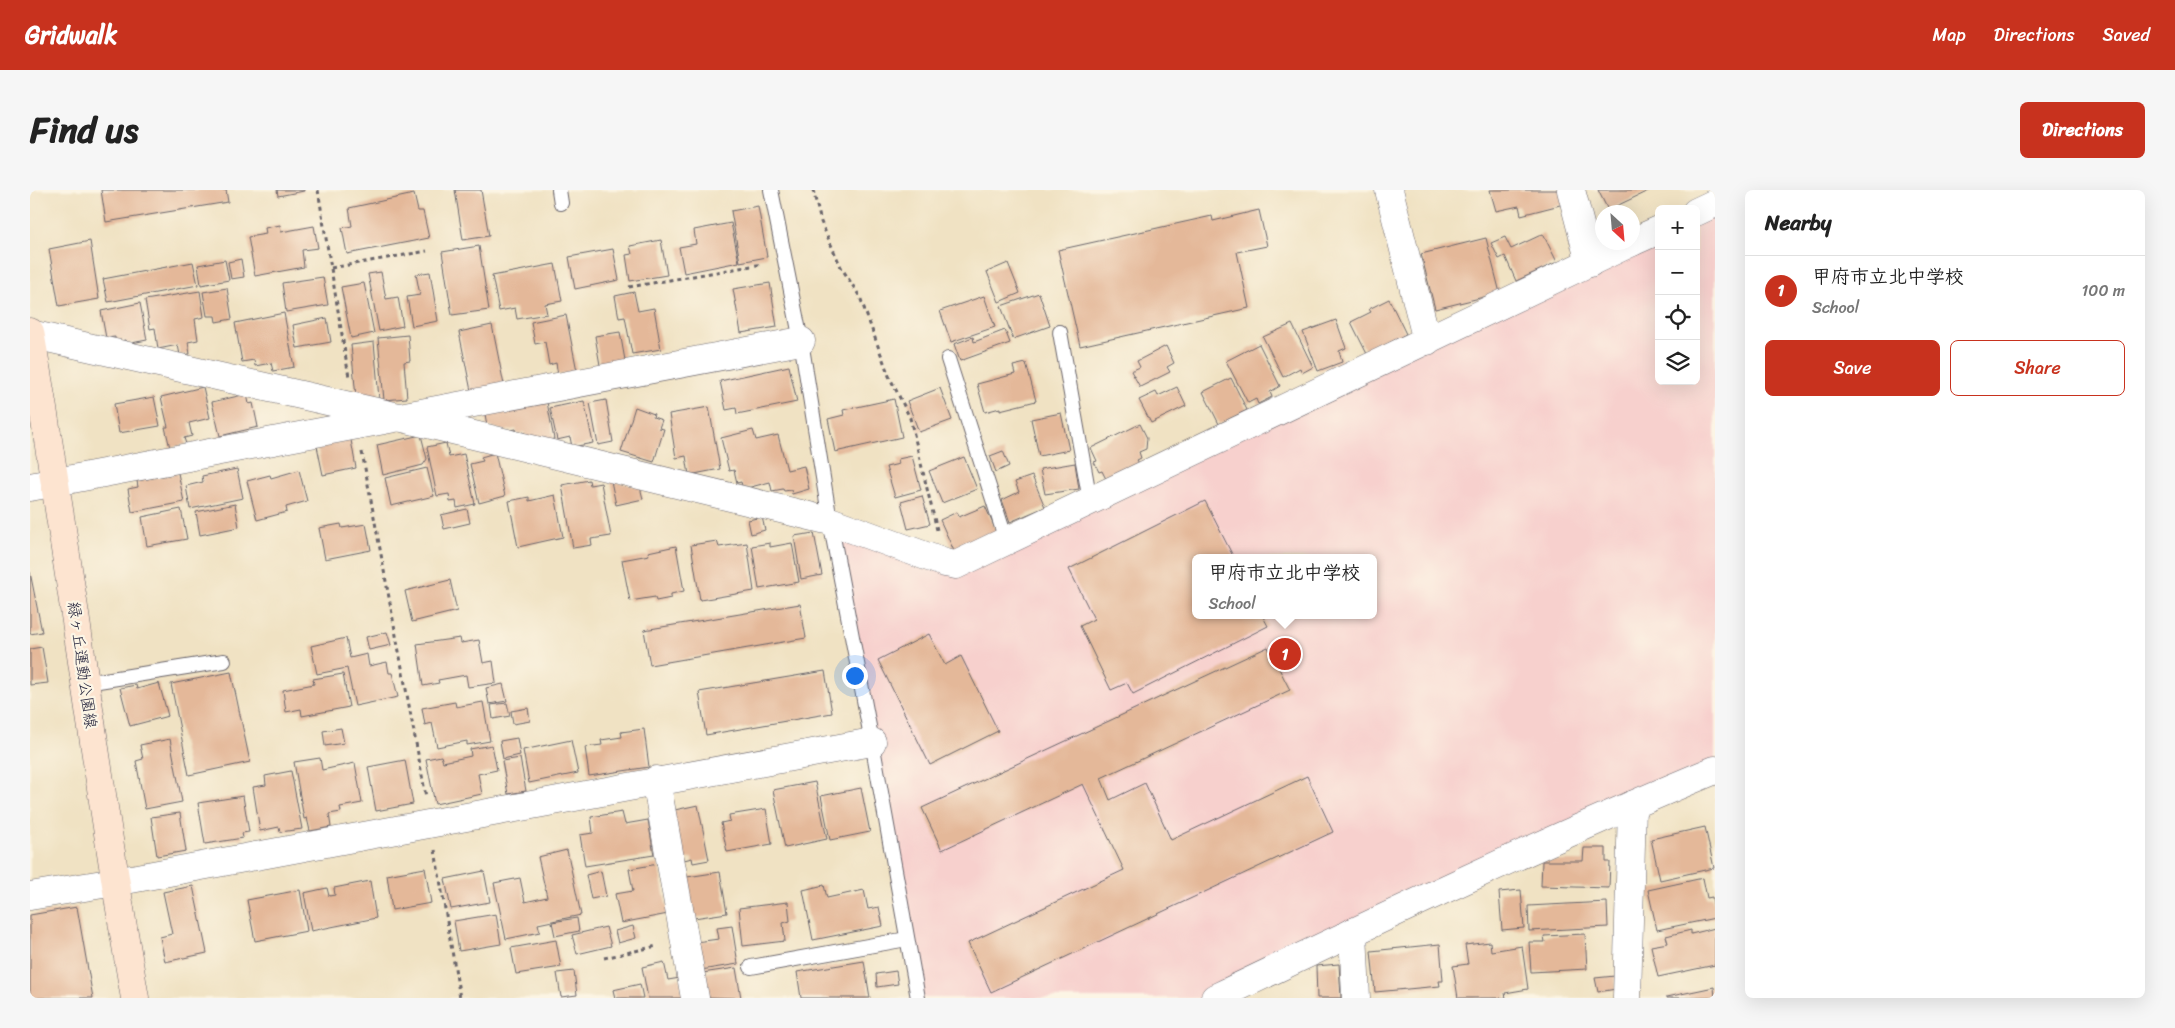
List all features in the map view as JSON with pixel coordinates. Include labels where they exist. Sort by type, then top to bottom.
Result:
[{"type":"main road","name":"緑ヶ丘運動公園線","points":[[30,333],[43,485],[86,682],[115,882],[135,998]]},
{"type":"street","points":[[1389,190],[1427,340]]},
{"type":"street","points":[[1570,190],[1590,262]]},
{"type":"street","points":[[1700,210],[1715,203]]},
{"type":"street","points":[[1640,238],[1655,232]]},
{"type":"street","points":[[403,418],[830,521],[945,564],[956,565],[1615,250]]},
{"type":"street","points":[[30,333],[356,417],[403,418],[801,341]]},
{"type":"street","points":[[43,485],[356,417]]},
{"type":"street","points":[[30,896],[115,882],[431,824],[656,780],[872,742]]},
{"type":"street","points":[[1215,998],[1353,932],[1632,805],[1715,770]]},
{"type":"street","points":[[656,780],[695,998]]},
{"type":"street","points":[[1626,998],[1632,805]]},
{"type":"street","points":[[1353,932],[1356,998]]},
{"type":"lane","points":[[771,190],[801,341],[830,521],[918,998]]},
{"type":"lane","points":[[1060,332],[1090,501]]},
{"type":"lane","points":[[948,359],[1006,540]]},
{"type":"lane","points":[[86,682],[224,661]]},
{"type":"lane","points":[[751,967],[907,939]]},
{"type":"path","points":[[318,190],[356,417],[431,824],[460,998]]},
{"type":"path","points":[[812,190],[821,222],[840,267],[860,297],[889,376],[910,418],[945,564]]},
{"type":"path","points":[[331,268],[427,251]]},
{"type":"path","points":[[629,287],[785,260]]},
{"type":"path","points":[[604,958],[685,940]]},
{"type":"shaded area","points":[[1715,203],[1715,762],[1213,998],[918,998],[830,521],[945,563],[1614,250],[1640,250],[1640,238],[1655,231],[1655,385],[1700,385],[1700,209]]},
{"type":"building","points":[[101,190],[226,190],[228,202],[106,222]]},
{"type":"building","points":[[277,190],[304,190],[304,191],[278,196]]},
{"type":"building","points":[[455,190],[481,190],[489,236],[463,240]]},
{"type":"building","points":[[1490,190],[1560,190],[1564,204],[1521,215],[1519,206],[1496,211]]},
{"type":"building","points":[[1598,190],[1650,190],[1618,205],[1606,205]]},
{"type":"building","points":[[414,194],[418,211],[423,211],[429,238],[347,254],[342,228],[352,226],[349,208]]},
{"type":"building","points":[[758,206],[767,257],[740,262],[731,211]]},
{"type":"building","points":[[1259,210],[1267,246],[1237,252],[1249,308],[1080,346],[1058,250],[1212,216],[1213,221]]},
{"type":"building","points":[[731,223],[739,262],[684,273],[679,247],[696,244],[694,230]]},
{"type":"building","points":[[280,225],[281,232],[314,226],[318,248],[302,250],[304,267],[255,276],[248,237],[266,234],[265,228]]},
{"type":"building","points":[[1543,234],[1557,262],[1516,281],[1505,256],[1499,259],[1491,243],[1505,237],[1511,249]]},
{"type":"building","points":[[1486,238],[1500,293],[1435,309],[1421,254]]},
{"type":"building","points":[[661,240],[667,275],[630,281],[626,255],[632,254],[630,246]]},
{"type":"building","points":[[90,241],[99,299],[59,306],[49,249]]},
{"type":"building","points":[[479,246],[489,310],[452,315],[442,252]]},
{"type":"building","points":[[613,249],[619,280],[575,289],[569,257]]},
{"type":"building","points":[[241,259],[244,277],[231,279],[228,262]]},
{"type":"building","points":[[225,260],[229,280],[201,285],[198,265]]},
{"type":"building","points":[[193,262],[198,285],[108,302],[103,279]]},
{"type":"building","points":[[1008,263],[1020,293],[999,302],[987,272]]},
{"type":"building","points":[[555,264],[562,301],[545,304],[547,314],[517,319],[515,308],[499,311],[492,276]]},
{"type":"building","points":[[381,272],[386,299],[398,297],[403,326],[379,331],[368,274]]},
{"type":"building","points":[[430,272],[438,321],[412,326],[407,297],[420,295],[416,274]]},
{"type":"building","points":[[323,277],[328,305],[286,312],[282,283]]},
{"type":"building","points":[[364,283],[374,333],[351,338],[341,287]]},
{"type":"building","points":[[770,283],[777,327],[741,333],[733,289]]},
{"type":"building","points":[[227,288],[232,319],[216,322],[215,316],[207,316],[203,292]]},
{"type":"building","points":[[200,291],[204,317],[195,319],[198,340],[188,342],[190,354],[180,355],[178,345],[158,349],[155,328],[150,329],[145,300]]},
{"type":"building","points":[[634,292],[638,311],[654,308],[661,349],[632,354],[625,317],[619,318],[615,296]]},
{"type":"building","points":[[1039,293],[1050,326],[1013,339],[1001,306]]},
{"type":"building","points":[[984,296],[995,327],[951,342],[940,311]]},
{"type":"building","points":[[1389,299],[1406,334],[1367,354],[1351,322],[1371,312],[1369,309]]},
{"type":"building","points":[[140,303],[147,340],[126,344],[125,340],[115,342],[115,337],[106,338],[101,311]]},
{"type":"building","points":[[284,313],[294,367],[273,371],[271,363],[255,366],[254,360],[242,362],[235,323]]},
{"type":"building","points":[[566,315],[577,371],[558,375],[556,363],[549,365],[545,342],[535,344],[531,322]]},
{"type":"building","points":[[327,318],[331,342],[297,348],[293,325]]},
{"type":"building","points":[[1336,320],[1346,348],[1339,351],[1342,362],[1318,371],[1303,332]]},
{"type":"building","points":[[1292,324],[1313,367],[1302,373],[1300,368],[1283,377],[1263,337]]},
{"type":"building","points":[[492,325],[504,385],[471,391],[459,332]]},
{"type":"building","points":[[1005,330],[1010,343],[960,361],[954,344],[973,337],[974,342]]},
{"type":"building","points":[[620,332],[626,366],[601,371],[595,336]]},
{"type":"building","points":[[408,335],[410,361],[404,362],[407,398],[384,400],[378,338]]},
{"type":"building","points":[[374,342],[379,399],[356,397],[351,345]]},
{"type":"building","points":[[1259,344],[1280,386],[1270,392],[1272,397],[1258,404],[1256,399],[1248,403],[1226,361]]},
{"type":"building","points":[[1166,346],[1174,363],[1167,367],[1170,372],[1140,387],[1131,371],[1140,367],[1137,361]]},
{"type":"building","points":[[1026,363],[1036,401],[985,412],[977,384],[1015,374],[1013,366]]},
{"type":"building","points":[[789,366],[797,402],[737,414],[736,408],[726,410],[720,381]]},
{"type":"building","points":[[1231,378],[1247,410],[1219,424],[1203,392]]},
{"type":"building","points":[[203,387],[210,418],[189,423],[192,436],[184,438],[186,444],[170,448],[165,427],[168,427],[161,397]]},
{"type":"building","points":[[1177,387],[1186,406],[1151,423],[1139,400],[1156,392],[1158,396]]},
{"type":"building","points":[[940,388],[952,420],[919,432],[907,401]]},
{"type":"building","points":[[247,394],[249,404],[253,403],[258,427],[220,436],[212,402]]},
{"type":"building","points":[[154,397],[160,426],[119,433],[114,404]]},
{"type":"building","points":[[894,399],[902,437],[835,452],[828,419],[844,415],[843,410]]},
{"type":"building","points":[[606,400],[613,442],[598,445],[590,403]]},
{"type":"building","points":[[584,401],[593,443],[572,447],[570,437],[557,440],[550,408]]},
{"type":"building","points":[[547,402],[554,439],[542,441],[542,437],[532,439],[525,436],[524,432],[517,434],[516,429],[505,431],[487,426],[485,414]]},
{"type":"building","points":[[635,407],[654,414],[653,417],[662,420],[659,428],[664,429],[654,462],[621,452]]},
{"type":"building","points":[[709,407],[720,469],[689,475],[686,456],[676,458],[669,414]]},
{"type":"building","points":[[1061,413],[1069,450],[1039,456],[1031,419]]},
{"type":"building","points":[[1140,424],[1147,438],[1146,449],[1139,452],[1141,458],[1137,460],[1140,465],[1107,481],[1102,471],[1099,472],[1094,462],[1097,461],[1091,448]]},
{"type":"building","points":[[753,430],[756,440],[778,435],[787,470],[804,466],[809,489],[792,494],[791,490],[772,491],[770,482],[743,489],[741,482],[737,483],[734,470],[729,471],[721,438]]},
{"type":"building","points":[[421,435],[427,459],[423,465],[383,475],[377,445]]},
{"type":"building","points":[[351,440],[356,468],[323,475],[317,446]]},
{"type":"building","points":[[446,443],[449,457],[464,454],[475,504],[457,508],[456,501],[450,502],[449,494],[437,496],[427,447]]},
{"type":"building","points":[[1003,451],[1009,466],[996,472],[990,456]]},
{"type":"building","points":[[495,453],[505,496],[479,503],[470,464],[483,461],[481,457]]},
{"type":"building","points":[[912,456],[921,490],[895,497],[886,467],[899,464],[898,459]]},
{"type":"building","points":[[964,457],[977,489],[942,503],[929,471]]},
{"type":"building","points":[[1075,463],[1079,489],[1045,494],[1040,469]]},
{"type":"building","points":[[427,468],[434,496],[391,506],[385,478]]},
{"type":"building","points":[[237,469],[243,498],[190,509],[186,486],[203,482],[202,476]]},
{"type":"building","points":[[299,470],[307,501],[286,507],[287,512],[257,520],[247,481],[270,475],[271,478]]},
{"type":"building","points":[[178,473],[184,502],[132,512],[128,489],[138,487],[137,481]]},
{"type":"building","points":[[1032,476],[1045,507],[1010,522],[1002,500],[1019,492],[1015,482]]},
{"type":"building","points":[[589,480],[590,485],[601,483],[611,536],[591,539],[592,545],[573,548],[562,485]]},
{"type":"building","points":[[611,481],[640,487],[643,499],[616,505]]},
{"type":"building","points":[[555,495],[563,537],[518,547],[509,501],[529,497],[529,501]]},
{"type":"building","points":[[922,496],[930,524],[908,529],[901,502]]},
{"type":"building","points":[[1205,501],[1232,554],[1192,554],[1192,619],[1264,619],[1268,626],[1133,694],[1127,683],[1111,690],[1080,626],[1094,619],[1069,569]]},
{"type":"building","points":[[235,504],[239,527],[200,535],[196,512]]},
{"type":"building","points":[[985,506],[997,533],[954,551],[940,520],[957,512],[959,517]]},
{"type":"building","points":[[181,509],[187,539],[147,546],[142,517]]},
{"type":"building","points":[[467,509],[470,523],[444,529],[441,515]]},
{"type":"building","points":[[762,517],[765,530],[751,534],[748,520]]},
{"type":"building","points":[[341,524],[342,528],[366,524],[371,550],[325,559],[319,528]]},
{"type":"building","points":[[814,533],[822,575],[801,579],[794,536]]},
{"type":"building","points":[[717,541],[719,547],[747,543],[754,591],[700,600],[691,545]]},
{"type":"building","points":[[770,543],[770,547],[792,543],[799,582],[759,589],[752,546]]},
{"type":"building","points":[[676,546],[684,591],[671,594],[671,598],[656,601],[655,597],[630,601],[622,560],[649,555],[648,552]]},
{"type":"building","points":[[30,572],[42,632],[30,634]]},
{"type":"building","points":[[450,580],[457,611],[412,622],[405,591]]},
{"type":"building","points":[[800,604],[806,638],[650,665],[644,630]]},
{"type":"building","points":[[387,632],[391,645],[369,650],[366,637]]},
{"type":"building","points":[[929,634],[945,665],[961,656],[998,731],[930,765],[878,660]]},
{"type":"building","points":[[346,638],[350,658],[367,654],[369,666],[387,662],[398,697],[355,706],[347,668],[317,674],[311,646]]},
{"type":"building","points":[[460,638],[461,643],[479,640],[483,663],[493,661],[496,683],[468,687],[466,675],[438,680],[439,683],[423,686],[417,644]]},
{"type":"building","points":[[42,647],[48,683],[30,685],[30,649]]},
{"type":"building","points":[[1268,647],[1290,690],[1101,778],[1110,800],[1145,783],[1171,840],[1307,776],[1333,832],[991,992],[968,943],[1124,870],[1083,784],[942,850],[922,808]]},
{"type":"building","points":[[825,671],[832,713],[706,735],[699,692]]},
{"type":"building","points":[[231,672],[250,762],[189,775],[171,684]]},
{"type":"building","points":[[343,674],[349,707],[302,716],[301,709],[286,712],[283,690],[314,684],[313,679]]},
{"type":"building","points":[[159,683],[168,716],[130,726],[120,688],[136,685],[137,689]]},
{"type":"building","points":[[503,684],[507,701],[489,704],[486,688]]},
{"type":"building","points":[[455,702],[456,707],[483,702],[490,741],[467,745],[467,741],[437,747],[432,723],[425,725],[422,708]]},
{"type":"building","points":[[507,703],[510,716],[493,719],[491,705]]},
{"type":"building","points":[[528,708],[530,721],[513,724],[511,711]]},
{"type":"building","points":[[341,728],[344,743],[325,746],[323,731]]},
{"type":"building","points":[[644,729],[649,767],[589,776],[585,747],[602,745],[601,740],[622,737],[621,732]]},
{"type":"building","points":[[517,738],[520,755],[503,759],[500,741]]},
{"type":"building","points":[[170,739],[182,802],[145,809],[136,761],[143,759],[140,745]]},
{"type":"building","points":[[571,740],[578,773],[529,783],[523,750]]},
{"type":"building","points":[[492,745],[497,770],[478,774],[482,794],[435,804],[426,759],[441,756],[443,762],[471,756],[470,749]]},
{"type":"building","points":[[320,758],[322,770],[355,763],[362,803],[340,807],[341,812],[329,814],[331,827],[310,831],[307,818],[304,819],[294,762]]},
{"type":"building","points":[[520,758],[526,791],[508,794],[502,761]]},
{"type":"building","points":[[405,760],[413,804],[376,811],[368,767]]},
{"type":"building","points":[[291,771],[302,829],[280,832],[279,827],[260,831],[253,787],[266,785],[265,776]]},
{"type":"building","points":[[815,782],[827,839],[785,848],[773,790]]},
{"type":"building","points":[[861,788],[870,832],[830,840],[821,796]]},
{"type":"building","points":[[243,796],[249,832],[242,833],[243,838],[205,844],[198,803]]},
{"type":"building","points":[[698,805],[709,860],[693,863],[692,858],[680,861],[670,811]]},
{"type":"building","points":[[766,809],[772,844],[727,852],[721,823],[730,821],[729,815]]},
{"type":"building","points":[[622,812],[625,824],[648,820],[654,855],[585,866],[580,835],[593,833],[591,817]]},
{"type":"building","points":[[180,813],[186,851],[157,856],[151,817]]},
{"type":"building","points":[[1705,827],[1714,868],[1660,880],[1651,839]]},
{"type":"building","points":[[1584,848],[1606,848],[1606,862],[1610,862],[1609,888],[1541,886],[1542,861],[1583,861]]},
{"type":"building","points":[[567,850],[581,915],[538,924],[540,932],[506,939],[494,883],[520,878],[525,902],[547,897],[538,857]]},
{"type":"building","points":[[658,864],[668,914],[621,923],[615,894],[633,891],[629,869]]},
{"type":"building","points":[[425,868],[431,903],[392,910],[387,875]]},
{"type":"building","points":[[484,871],[490,902],[451,909],[445,879]]},
{"type":"building","points":[[601,871],[606,896],[591,899],[586,875]]},
{"type":"building","points":[[720,872],[727,913],[694,918],[687,877]]},
{"type":"building","points":[[1703,878],[1707,898],[1712,897],[1715,918],[1657,930],[1648,890]]},
{"type":"building","points":[[370,881],[376,918],[311,931],[304,893],[327,888],[329,896],[335,895],[334,888]]},
{"type":"building","points":[[824,885],[827,898],[864,890],[868,909],[879,907],[883,926],[813,940],[803,890]]},
{"type":"building","points":[[193,886],[207,953],[165,962],[160,937],[172,934],[163,892]]},
{"type":"building","points":[[300,890],[307,931],[255,941],[247,900]]},
{"type":"building","points":[[1521,890],[1524,928],[1502,930],[1499,892]]},
{"type":"building","points":[[788,902],[790,921],[783,923],[785,941],[743,946],[739,908]]},
{"type":"building","points":[[1607,902],[1608,927],[1529,931],[1528,906]]},
{"type":"building","points":[[77,907],[93,998],[30,998],[30,915]]},
{"type":"building","points":[[496,914],[501,944],[459,951],[454,921]]},
{"type":"building","points":[[577,918],[579,931],[555,936],[552,922]]},
{"type":"building","points":[[633,926],[636,938],[618,943],[615,931]]},
{"type":"building","points":[[732,926],[738,964],[701,970],[696,942],[719,939],[717,928]]},
{"type":"building","points":[[606,927],[611,946],[577,954],[572,935]]},
{"type":"building","points":[[1715,928],[1715,965],[1658,977],[1651,946],[1668,943],[1666,936],[1691,930],[1691,934]]},
{"type":"building","points":[[1585,934],[1587,969],[1531,972],[1529,942],[1545,942],[1544,936]]},
{"type":"building","points":[[556,940],[561,967],[516,974],[511,948]]},
{"type":"building","points":[[1490,942],[1491,951],[1522,946],[1528,989],[1505,993],[1506,998],[1458,998],[1453,966],[1468,964],[1465,945]]},
{"type":"building","points":[[1440,944],[1443,981],[1439,981],[1440,986],[1375,992],[1371,951]]},
{"type":"building","points":[[864,961],[870,998],[801,998],[797,972]]},
{"type":"building","points":[[664,962],[668,980],[680,978],[684,998],[648,998],[642,967]]},
{"type":"building","points":[[1339,964],[1341,998],[1317,998],[1316,966]]},
{"type":"building","points":[[736,968],[741,998],[705,997],[702,973]]},
{"type":"building","points":[[574,971],[577,995],[561,997],[557,973]]},
{"type":"building","points":[[896,971],[898,984],[877,987],[876,974]]},
{"type":"building","points":[[1615,976],[1616,989],[1598,992],[1595,978]]},
{"type":"building","points":[[640,984],[643,998],[615,998],[613,990]]},
{"type":"building","points":[[1714,987],[1715,998],[1667,998],[1667,997]]},
{"type":"place","name":"甲府市立北中学校","points":[[1285,654]]}]
